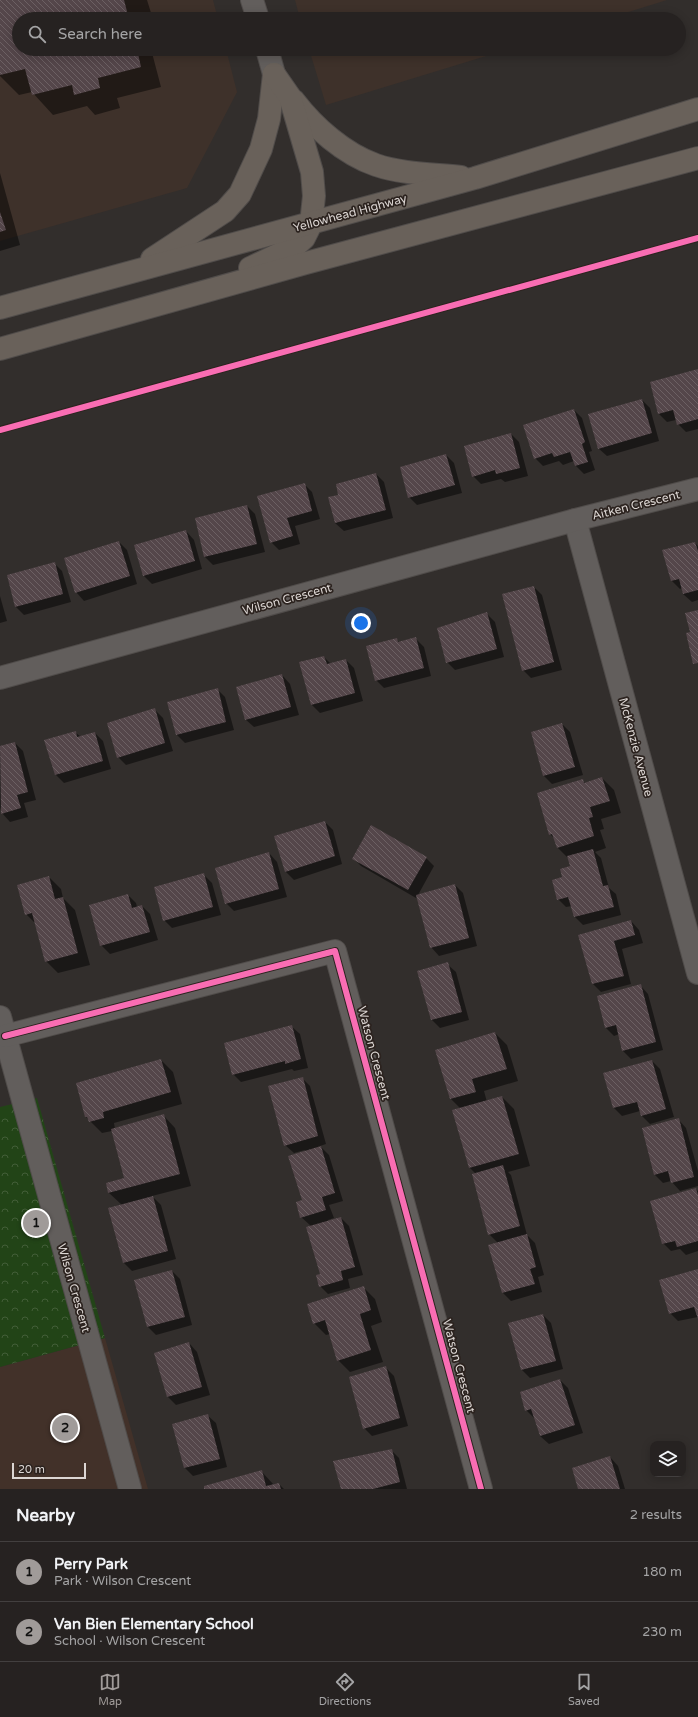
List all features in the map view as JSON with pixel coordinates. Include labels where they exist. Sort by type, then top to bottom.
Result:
[{"type":"highway","points":[[274,74],[304,115],[337,143],[354,155],[377,165],[410,172],[475,178]]},
{"type":"highway","points":[[131,272],[179,243],[224,211],[240,194],[261,149],[269,119],[274,74]]},
{"type":"highway","points":[[198,293],[294,247],[304,238],[311,224],[314,196],[312,172],[290,97]]},
{"type":"highway","name":"Yellowhead Highway","points":[[0,308],[475,178],[698,109]]},
{"type":"highway","points":[[0,349],[198,293],[698,158]]},
{"type":"street","points":[[252,0],[256,12]]},
{"type":"street","points":[[269,56],[274,74]]},
{"type":"street","name":"Aitken Crescent","points":[[575,520],[698,489]]},
{"type":"street","name":"Wilson Crescent","points":[[0,678],[575,520]]},
{"type":"street","name":"McKenzie Avenue","points":[[575,520],[698,973]]},
{"type":"street","name":"Watson Crescent","points":[[3,1027],[335,952],[481,1489]]},
{"type":"street","name":"Wilson Crescent","points":[[3,1027],[130,1489]]},
{"type":"shaded area","points":[[0,0],[213,0],[216,12],[12,12],[12,56],[228,56],[237,92],[187,188],[0,241]]},
{"type":"shaded area","points":[[295,0],[667,0],[628,12],[298,12]]},
{"type":"shaded area","points":[[311,56],[486,56],[326,105]]},
{"type":"shaded area","points":[[105,1338],[148,1489],[0,1489],[0,1367]]},
{"type":"green space","points":[[37,1098],[105,1338],[0,1367],[0,1107]]},
{"type":"building","points":[[0,0],[124,0],[127,12],[12,12],[12,56],[139,56],[141,67],[98,78],[100,88],[74,95],[72,85],[32,95],[25,69],[0,75]]},
{"type":"building","points":[[0,212],[6,230],[0,232]]},
{"type":"building","points":[[698,369],[698,419],[677,425],[673,410],[658,414],[650,382]]},
{"type":"building","points":[[642,399],[652,433],[598,449],[588,414]]},
{"type":"building","points":[[574,409],[585,442],[582,444],[588,462],[575,466],[570,452],[554,457],[552,453],[534,459],[523,425]]},
{"type":"building","points":[[511,433],[520,468],[496,474],[495,470],[472,477],[464,446]]},
{"type":"building","points":[[446,454],[455,485],[408,498],[400,467]]},
{"type":"building","points":[[376,473],[386,510],[335,523],[328,497],[338,495],[336,484]]},
{"type":"building","points":[[305,483],[312,511],[287,518],[293,536],[270,543],[257,496]]},
{"type":"building","points":[[247,505],[257,544],[204,557],[195,518]]},
{"type":"building","points":[[186,530],[195,561],[143,576],[134,545]]},
{"type":"building","points":[[119,541],[130,576],[75,593],[64,558]]},
{"type":"building","points":[[695,542],[698,551],[698,590],[683,594],[679,579],[671,581],[662,550]]},
{"type":"building","points":[[55,562],[63,594],[15,607],[7,575]]},
{"type":"building","points":[[534,586],[554,662],[522,671],[502,594]]},
{"type":"building","points":[[698,610],[698,663],[693,664],[686,633],[690,632],[685,613]]},
{"type":"building","points":[[487,612],[497,649],[446,663],[437,628]]},
{"type":"building","points":[[416,637],[424,668],[375,681],[366,646],[397,638],[398,642]]},
{"type":"building","points":[[324,656],[327,664],[346,659],[355,693],[311,705],[299,662]]},
{"type":"building","points":[[282,674],[291,707],[245,720],[236,687]]},
{"type":"building","points":[[218,688],[226,722],[176,735],[167,702]]},
{"type":"building","points":[[155,708],[165,743],[117,758],[107,723]]},
{"type":"building","points":[[562,723],[575,767],[543,776],[531,732]]},
{"type":"building","points":[[76,731],[77,737],[95,732],[103,761],[55,775],[44,740]]},
{"type":"building","points":[[15,742],[28,792],[17,795],[21,808],[1,814],[0,746]]},
{"type":"building","points":[[602,777],[610,801],[590,807],[593,817],[589,818],[594,836],[557,848],[552,834],[549,835],[537,793],[583,779],[584,783]]},
{"type":"building","points":[[325,821],[335,856],[285,872],[274,836]]},
{"type":"building","points":[[371,825],[427,857],[408,890],[352,859]]},
{"type":"building","points":[[593,849],[603,886],[608,885],[614,907],[574,917],[568,897],[557,900],[552,880],[562,877],[560,869],[570,866],[567,856]]},
{"type":"building","points":[[269,852],[279,889],[225,904],[215,868]]},
{"type":"building","points":[[204,873],[213,907],[163,921],[154,887]]},
{"type":"building","points":[[49,876],[55,899],[63,897],[78,953],[45,962],[32,913],[25,915],[17,885]]},
{"type":"building","points":[[455,884],[469,938],[430,948],[416,895]]},
{"type":"building","points":[[128,894],[132,908],[142,905],[150,932],[100,946],[89,905]]},
{"type":"building","points":[[631,920],[635,935],[614,941],[624,976],[592,984],[578,935]]},
{"type":"building","points":[[448,962],[462,1012],[431,1020],[417,971]]},
{"type":"building","points":[[641,984],[656,1042],[622,1051],[616,1025],[605,1028],[597,996]]},
{"type":"building","points":[[292,1025],[301,1059],[285,1064],[285,1061],[232,1075],[224,1043]]},
{"type":"building","points":[[495,1032],[507,1069],[472,1079],[476,1092],[450,1099],[435,1050]]},
{"type":"building","points":[[161,1059],[171,1092],[103,1112],[104,1118],[89,1122],[87,1117],[85,1117],[76,1083]]},
{"type":"building","points":[[652,1060],[666,1109],[641,1116],[637,1102],[613,1108],[603,1073]]},
{"type":"building","points":[[303,1077],[318,1136],[284,1146],[268,1086]]},
{"type":"building","points":[[502,1096],[519,1154],[469,1168],[452,1110]]},
{"type":"building","points":[[164,1114],[180,1174],[108,1193],[106,1183],[124,1178],[111,1129]]},
{"type":"building","points":[[679,1118],[694,1177],[671,1183],[668,1171],[654,1175],[642,1128]]},
{"type":"building","points":[[321,1146],[335,1193],[322,1197],[326,1210],[300,1218],[296,1202],[302,1200],[288,1156]]},
{"type":"building","points":[[503,1165],[520,1226],[488,1235],[472,1174]]},
{"type":"building","points":[[696,1188],[698,1195],[698,1241],[677,1247],[675,1241],[662,1244],[650,1201]]},
{"type":"building","points":[[153,1196],[168,1251],[123,1263],[108,1208]]},
{"type":"building","points":[[341,1217],[355,1267],[341,1271],[343,1280],[319,1287],[316,1275],[320,1274],[306,1227]]},
{"type":"building","points":[[527,1234],[536,1267],[530,1269],[535,1284],[502,1293],[488,1245]]},
{"type":"building","points":[[698,1269],[698,1319],[694,1307],[669,1314],[659,1280]]},
{"type":"building","points":[[172,1270],[185,1317],[147,1327],[134,1280]]},
{"type":"building","points":[[364,1286],[371,1310],[360,1314],[371,1350],[337,1361],[325,1320],[313,1324],[307,1304]]},
{"type":"building","points":[[543,1314],[556,1361],[521,1370],[508,1323]]},
{"type":"building","points":[[189,1342],[202,1387],[167,1397],[154,1353]]},
{"type":"building","points":[[386,1366],[400,1418],[363,1429],[349,1377]]},
{"type":"building","points":[[560,1379],[575,1425],[540,1436],[531,1409],[525,1411],[520,1392]]},
{"type":"building","points":[[208,1414],[220,1459],[184,1468],[172,1424]]},
{"type":"building","points":[[392,1449],[400,1482],[373,1489],[341,1489],[333,1461]]},
{"type":"building","points":[[610,1456],[620,1489],[578,1489],[572,1468]]},
{"type":"building","points":[[262,1470],[266,1486],[279,1483],[281,1489],[204,1489],[204,1486]]},
{"type":"cycle path","points":[[0,430],[698,238]]},
{"type":"cycle path","points":[[5,1036],[335,951],[481,1489]]},
{"type":"place","name":"Perry Park","points":[[36,1223]]},
{"type":"place","name":"Van Bien Elementary School","points":[[65,1428]]}]
